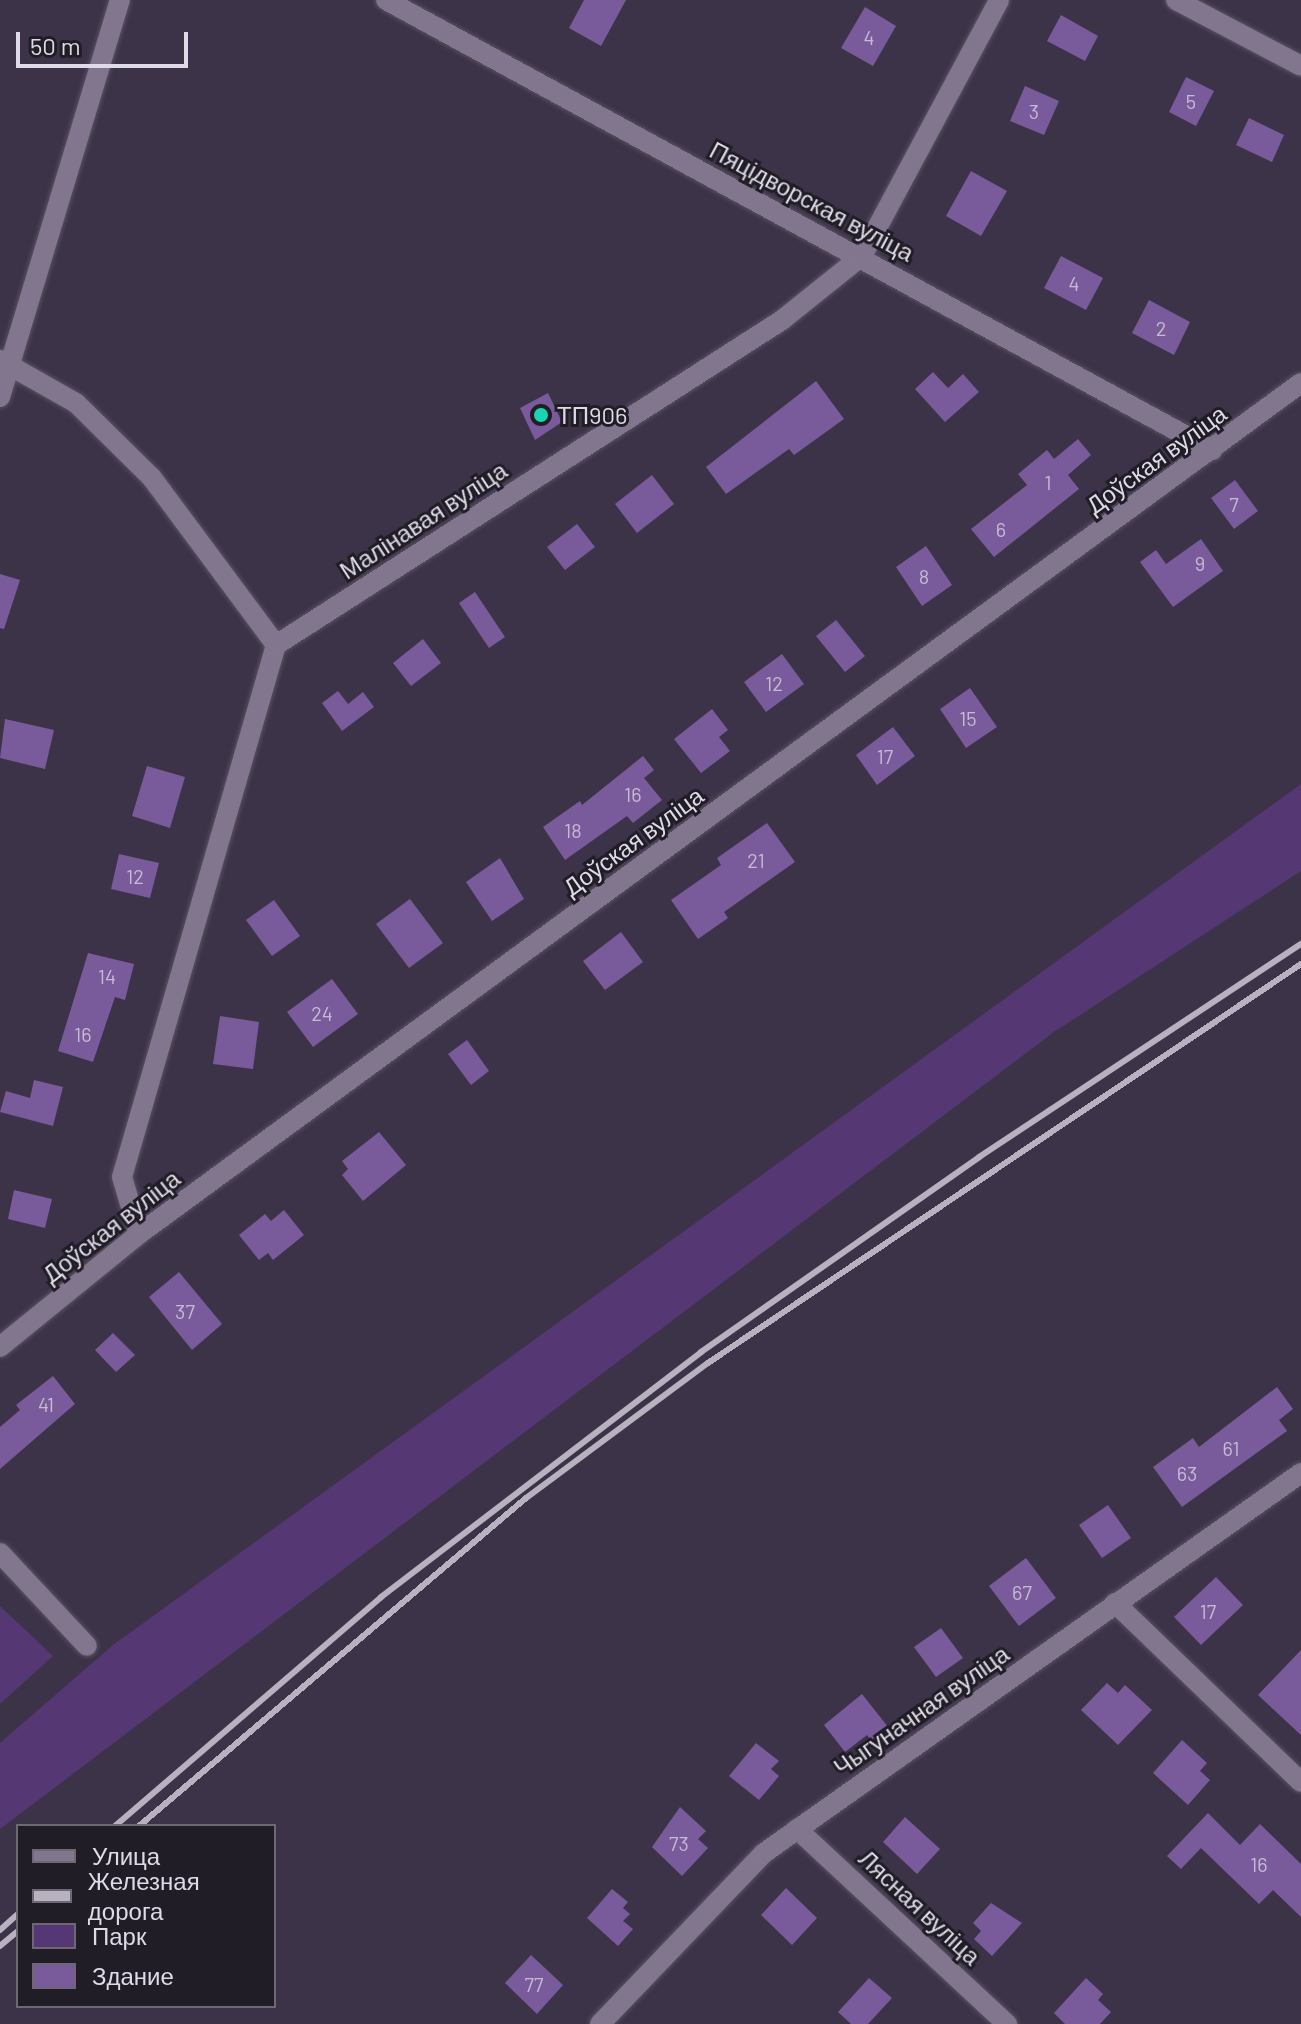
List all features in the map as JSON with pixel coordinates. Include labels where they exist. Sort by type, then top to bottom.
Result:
[{"type":"street","points":[[0,397],[6,361],[120,0]]},
{"type":"street","name":"Пяцідворская вуліца","points":[[386,0],[862,256],[1212,450]]},
{"type":"street","name":"Малінавая вуліца","points":[[276,645],[782,320],[862,256],[999,0]]},
{"type":"street","points":[[1176,0],[1301,66]]},
{"type":"street","points":[[6,361],[76,403],[152,478],[276,645],[122,1177],[139,1234]]},
{"type":"street","name":"Доўская вуліца","points":[[0,1347],[139,1234],[1301,383]]},
{"type":"street","name":"Чыгуначная вуліца","points":[[600,2024],[764,1853],[1301,1473]]},
{"type":"street","points":[[0,1553],[87,1646]]},
{"type":"street","points":[[1115,1603],[1301,1782]]},
{"type":"street","name":"Лясная вуліца","points":[[797,1829],[1007,2024]]},
{"type":"green space","points":[[1301,784],[1301,871],[1054,1032],[0,1829],[0,1743],[113,1645]]},
{"type":"green space","points":[[0,1606],[53,1656],[0,1704]]},
{"type":"building","points":[[584,0],[626,0],[601,46],[569,28]]},
{"type":"building","points":[[865,7],[896,26],[873,66],[841,48]]},
{"type":"building","points":[[1061,15],[1098,36],[1085,61],[1047,41]]},
{"type":"building","points":[[1186,77],[1214,91],[1196,126],[1169,112]]},
{"type":"building","points":[[1025,86],[1059,101],[1044,135],[1010,121]]},
{"type":"building","points":[[1249,118],[1284,135],[1272,162],[1236,145]]},
{"type":"building","points":[[971,171],[1007,191],[981,236],[946,216]]},
{"type":"building","points":[[1061,256],[1103,278],[1086,310],[1044,288]]},
{"type":"building","points":[[1149,300],[1190,322],[1174,355],[1132,333]]},
{"type":"building","points":[[933,372],[948,388],[963,374],[979,392],[945,422],[915,389]]},
{"type":"building","points":[[816,381],[844,419],[794,455],[789,449],[726,494],[706,467]]},
{"type":"building","name":"ТП906","points":[[548,393],[562,422],[535,440],[520,408]]},
{"type":"building","points":[[1078,439],[1091,455],[1068,475],[1079,489],[994,557],[971,529],[1027,485],[1018,474],[1047,450],[1054,459]]},
{"type":"building","points":[[652,475],[674,504],[637,533],[615,504]]},
{"type":"building","points":[[1235,480],[1258,511],[1234,529],[1211,498]]},
{"type":"building","points":[[577,524],[595,547],[565,570],[547,547]]},
{"type":"building","points":[[1201,539],[1223,571],[1173,607],[1140,562],[1156,550],[1166,564]]},
{"type":"building","points":[[926,546],[952,585],[922,606],[896,567]]},
{"type":"building","points":[[0,574],[20,580],[4,629],[0,628]]},
{"type":"building","points":[[475,592],[505,637],[489,648],[459,603]]},
{"type":"building","points":[[836,620],[865,656],[845,672],[816,636]]},
{"type":"building","points":[[423,639],[441,663],[411,686],[393,663]]},
{"type":"building","points":[[782,654],[804,684],[766,712],[744,682]]},
{"type":"building","points":[[970,688],[997,727],[966,748],[940,709]]},
{"type":"building","points":[[338,691],[348,704],[363,692],[374,707],[342,731],[322,703]]},
{"type":"building","points":[[712,709],[728,730],[719,737],[730,751],[701,773],[674,739]]},
{"type":"building","points":[[5,719],[54,730],[45,769],[0,758]]},
{"type":"building","points":[[893,727],[915,756],[877,785],[856,755]]},
{"type":"building","points":[[643,756],[654,770],[644,778],[662,800],[633,823],[627,816],[565,860],[543,827],[580,801],[582,805]]},
{"type":"building","points":[[147,766],[185,777],[170,828],[132,816]]},
{"type":"building","points":[[767,823],[795,862],[724,912],[728,918],[698,939],[671,900],[721,865],[717,858]]},
{"type":"building","points":[[119,854],[159,863],[150,898],[111,889]]},
{"type":"building","points":[[500,858],[524,899],[492,921],[466,882]]},
{"type":"building","points":[[410,899],[443,943],[409,968],[376,924]]},
{"type":"building","points":[[274,900],[300,936],[272,956],[246,920]]},
{"type":"building","points":[[621,932],[643,962],[605,990],[583,961]]},
{"type":"building","points":[[88,953],[134,964],[125,1000],[115,997],[93,1062],[58,1051]]},
{"type":"building","points":[[332,979],[358,1014],[313,1047],[287,1012]]},
{"type":"building","points":[[220,1016],[259,1022],[253,1069],[213,1064]]},
{"type":"building","points":[[467,1040],[489,1071],[471,1085],[448,1054]]},
{"type":"building","points":[[34,1080],[63,1087],[53,1126],[0,1112],[6,1091],[30,1098]]},
{"type":"building","points":[[379,1132],[406,1165],[363,1201],[342,1175],[348,1169],[342,1161]]},
{"type":"building","points":[[14,1190],[52,1199],[45,1228],[8,1219]]},
{"type":"building","points":[[284,1210],[304,1235],[273,1260],[268,1253],[259,1260],[239,1235],[265,1214],[271,1221]]},
{"type":"building","points":[[179,1272],[222,1324],[192,1350],[149,1297]]},
{"type":"building","points":[[113,1333],[135,1355],[116,1372],[95,1350]]},
{"type":"building","points":[[53,1376],[75,1404],[0,1469],[0,1427],[20,1410],[16,1405]]},
{"type":"building","points":[[1277,1387],[1293,1409],[1279,1420],[1287,1431],[1182,1507],[1153,1467],[1193,1438],[1199,1447]]},
{"type":"building","points":[[1108,1505],[1131,1538],[1102,1558],[1079,1525]]},
{"type":"building","points":[[1026,1558],[1056,1598],[1019,1626],[989,1586]]},
{"type":"building","points":[[1216,1577],[1243,1605],[1201,1645],[1174,1617]]},
{"type":"building","points":[[941,1628],[963,1658],[936,1677],[914,1647]]},
{"type":"building","points":[[1301,1650],[1301,1735],[1258,1695]]},
{"type":"building","points":[[1107,1683],[1118,1693],[1125,1685],[1152,1710],[1118,1745],[1081,1710]]},
{"type":"building","points":[[862,1694],[892,1732],[875,1745],[867,1735],[845,1752],[824,1725]]},
{"type":"building","points":[[1182,1740],[1207,1763],[1200,1771],[1210,1780],[1188,1805],[1153,1773]]},
{"type":"building","points":[[756,1743],[779,1761],[771,1769],[779,1776],[759,1800],[729,1776]]},
{"type":"building","points":[[680,1807],[706,1831],[698,1839],[708,1848],[682,1876],[652,1847]]},
{"type":"building","points":[[1208,1813],[1240,1845],[1260,1824],[1301,1864],[1301,1917],[1273,1890],[1259,1904],[1201,1848],[1181,1869],[1167,1856]]},
{"type":"building","points":[[905,1817],[940,1849],[917,1874],[883,1842]]},
{"type":"building","points":[[786,1888],[817,1918],[792,1945],[761,1915]]},
{"type":"building","points":[[612,1889],[628,1902],[623,1908],[630,1914],[623,1921],[633,1929],[618,1946],[587,1918]]},
{"type":"building","points":[[991,1903],[1022,1923],[992,1956],[974,1939],[981,1931],[973,1923]]},
{"type":"building","points":[[531,1955],[563,1985],[537,2014],[505,1983]]},
{"type":"building","points":[[869,1978],[892,1998],[868,2024],[851,2024],[838,2012]]},
{"type":"building","points":[[1086,1978],[1103,1994],[1098,2000],[1111,2012],[1100,2024],[1065,2024],[1054,2013]]},
{"type":"railway","points":[[117,1824],[381,1597],[701,1352],[979,1157],[1301,944]]},
{"type":"railway","points":[[141,1824],[526,1498],[708,1363],[1301,964]]},
{"type":"railway","points":[[0,1930],[16,1916]]},
{"type":"railway","points":[[0,1946],[16,1933]]},
{"type":"place","name":"ТП906","points":[[541,415]]}]
